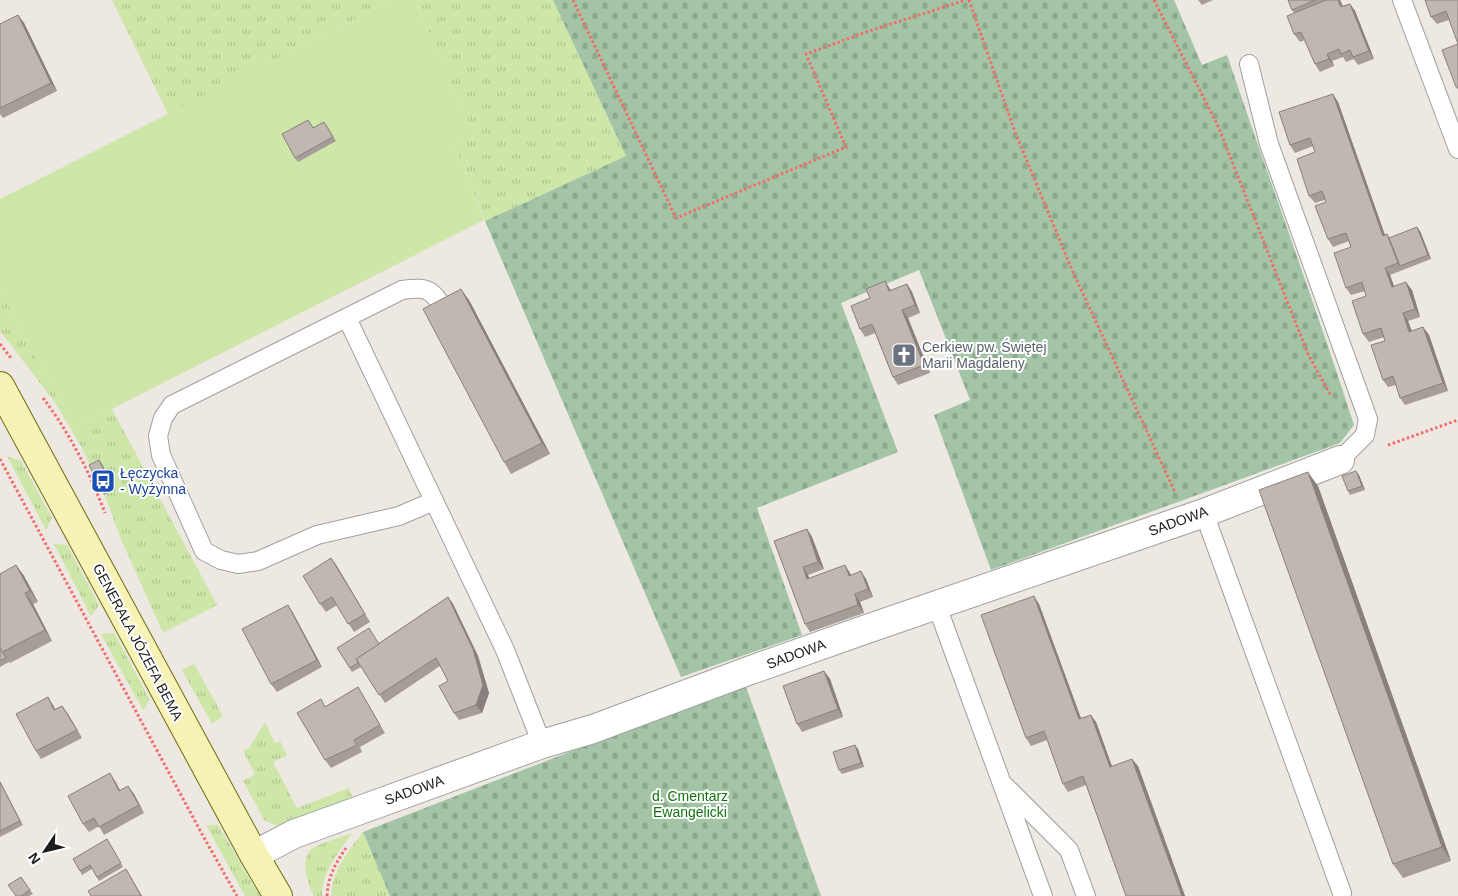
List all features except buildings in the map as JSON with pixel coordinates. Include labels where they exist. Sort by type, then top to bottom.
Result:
[{"type":"street","name":"GENERAŁA JÓZEFA BEMA","points":[[0,386],[278,896]]},
{"type":"street","name":"SADOWA","points":[[254,855],[294,834],[542,744],[593,729],[748,671],[1204,513],[1340,460]]},
{"type":"lane","points":[[1402,0],[1458,149]]},
{"type":"lane","points":[[1249,64],[1269,144],[1368,419],[1365,435],[1340,460]]},
{"type":"lane","points":[[434,501],[399,516],[317,534],[258,561],[238,564],[221,560],[204,550],[161,455],[158,436],[163,418],[172,405],[402,290],[419,287],[434,293],[446,312]]},
{"type":"lane","points":[[347,318],[505,650],[542,744]]},
{"type":"lane","points":[[1204,513],[1342,892]]},
{"type":"lane","points":[[937,606],[1042,896]]},
{"type":"lane","points":[[1001,782],[1069,850],[1086,896]]},
{"type":"path","points":[[573,0],[676,218],[846,147],[806,54],[869,31],[968,0],[1015,132],[1072,270],[1176,492]]},
{"type":"path","points":[[1154,0],[1218,126],[1308,354],[1331,397]]},
{"type":"path","points":[[1385,446],[1458,420]]},
{"type":"path","points":[[0,459],[237,896]]},
{"type":"green space","points":[[112,0],[393,0],[168,114]]},
{"type":"green space","points":[[393,0],[415,0],[475,136],[454,146],[484,220],[74,428],[0,288],[0,199]]},
{"type":"green space","points":[[415,0],[553,0],[626,156],[485,221],[454,146],[475,136]]},
{"type":"green space","points":[[553,0],[1174,0],[1202,65],[1227,55],[1354,425],[1340,443],[991,570],[934,415],[970,400],[919,270],[841,303],[898,452],[757,508],[802,635],[681,677],[485,221],[626,156]]},
{"type":"green space","points":[[0,288],[74,428],[112,409],[217,605],[163,633],[120,537],[107,501],[82,448],[54,401],[0,331]]},
{"type":"green space","points":[[7,456],[21,461],[52,518],[46,530]]},
{"type":"green space","points":[[54,544],[67,545],[99,605],[91,616]]},
{"type":"green space","points":[[114,633],[150,700],[143,710],[101,634]]},
{"type":"green space","points":[[194,664],[223,716],[212,724],[182,670]]},
{"type":"green space","name":"d. Cmentarz Ewangelicki","points":[[745,684],[821,896],[390,896],[363,832]]},
{"type":"green space","points":[[265,722],[275,743],[280,741],[287,755],[273,762],[297,808],[349,788],[353,799],[278,826],[265,821],[243,781],[255,774],[243,751],[249,748]]},
{"type":"green space","points":[[206,825],[218,825],[260,896],[245,896]]},
{"type":"green space","points":[[363,832],[390,896],[331,896],[334,878],[338,870]]},
{"type":"green space","points":[[352,833],[328,870],[322,896],[314,896],[309,885],[305,865],[308,853],[320,845]]},
{"type":"place","name":"Cerkiew pw. Świętej Marii Magdaleny","points":[[904,355]]},
{"type":"place","name":"Łęczycka - Wyżynna","points":[[103,481]]}]
